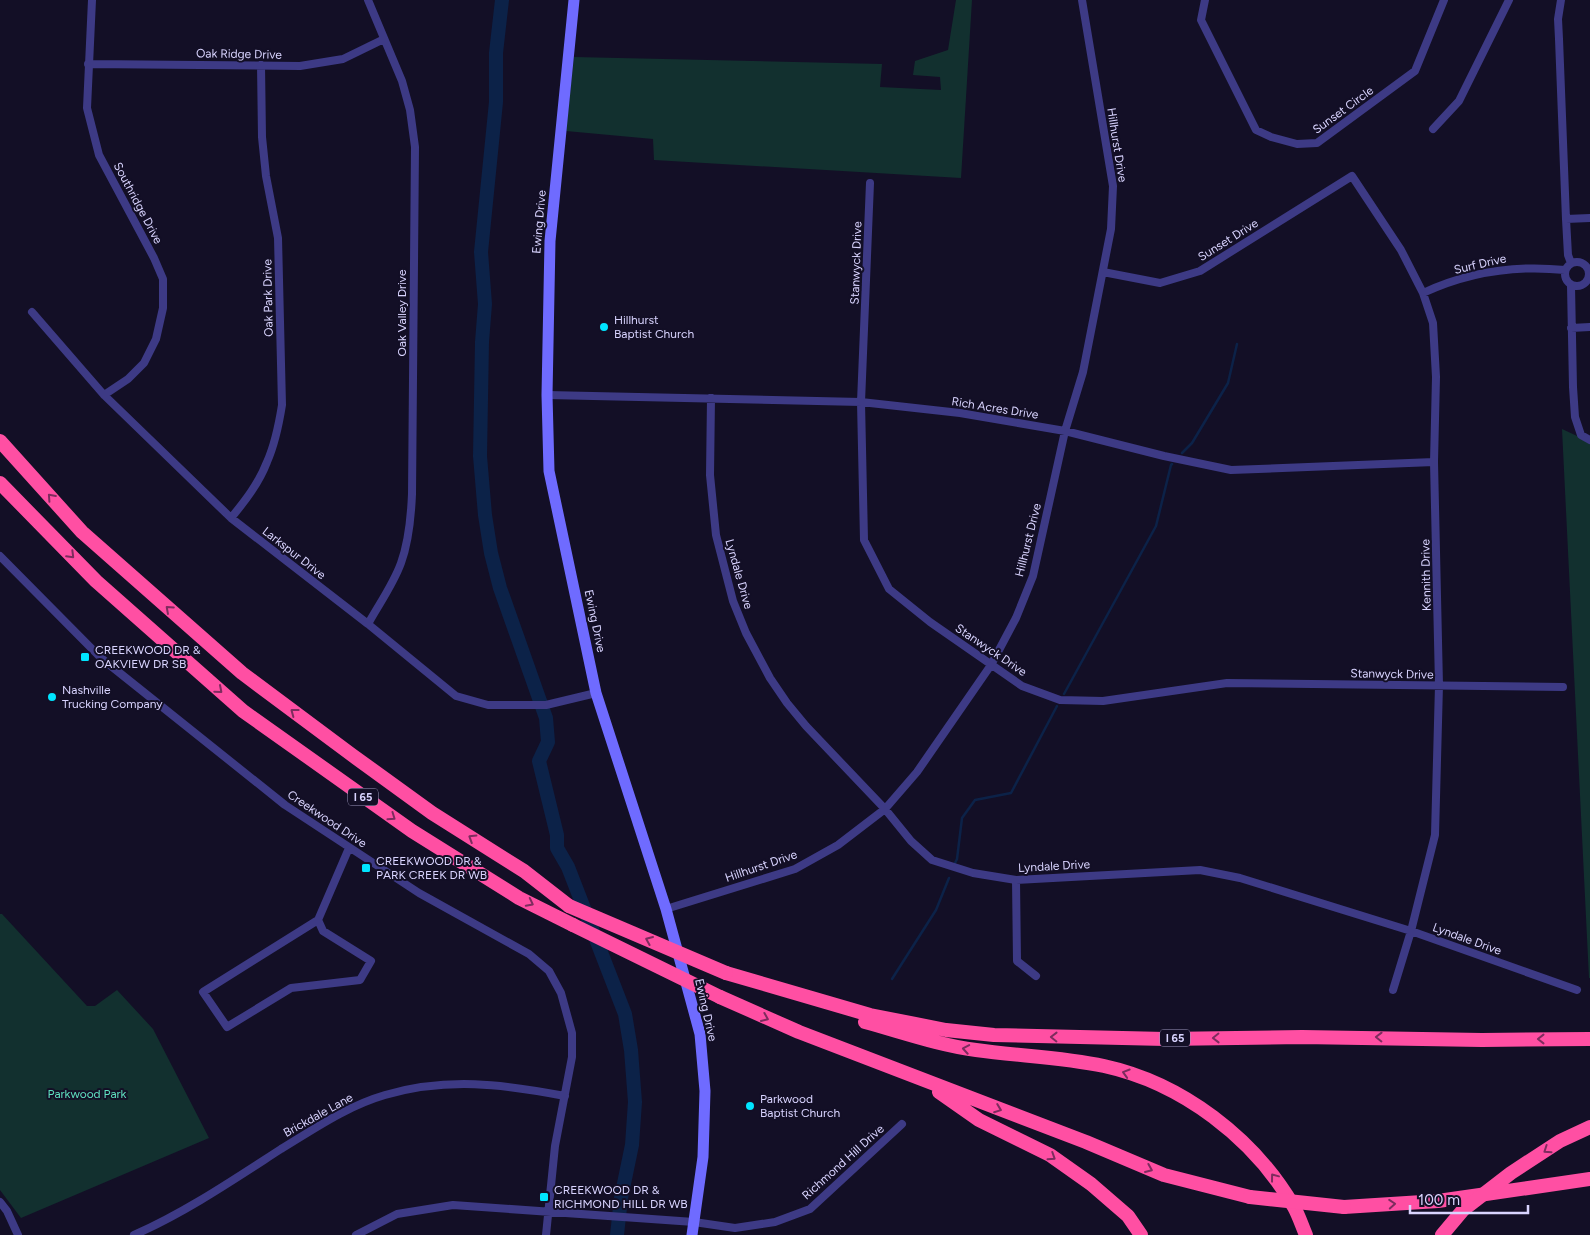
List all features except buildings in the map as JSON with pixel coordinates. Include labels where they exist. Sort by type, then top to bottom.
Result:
[{"type":"highway","name":"I 65","points":[[0,441],[82,532],[242,673],[352,756],[424,807],[524,871],[570,906],[726,973],[870,1015],[946,1030],[994,1035],[1165,1038],[1590,1039]]},
{"type":"highway","name":"I 65","points":[[0,483],[96,581],[243,711],[412,832],[519,898],[720,997],[799,1032],[920,1080],[1086,1142],[1164,1175],[1250,1197],[1344,1207],[1438,1200],[1590,1179]]},
{"type":"highway","points":[[766,985],[846,1017],[943,1045],[1104,1066],[1138,1076],[1171,1091],[1216,1120],[1258,1157],[1284,1191],[1295,1209],[1306,1235]]},
{"type":"highway","points":[[920,1080],[979,1120],[1050,1155],[1090,1184],[1128,1216],[1141,1235]]},
{"type":"highway","points":[[1442,1235],[1463,1210],[1511,1173],[1560,1141],[1590,1127]]},
{"type":"main road","name":"Ewing Drive","points":[[574,0],[550,240],[547,395],[549,471],[596,692],[666,909],[700,1034],[705,1091],[703,1157],[692,1235]]},
{"type":"street","name":"Southridge Drive","points":[[92,0],[87,108],[99,155],[154,258],[163,280],[163,308],[156,339],[144,363],[128,379],[104,395]]},
{"type":"street","name":"Oak Valley Drive","points":[[368,0],[402,81],[410,110],[415,147],[412,494],[410,528],[401,563],[368,624]]},
{"type":"street","name":"Hillhurst Drive","points":[[666,909],[795,869],[838,845],[885,809],[916,772],[992,665],[1016,618],[1033,576],[1065,431],[1082,372],[1111,229],[1113,186],[1082,0]]},
{"type":"street","name":"Sunset Circle","points":[[1206,0],[1201,20],[1256,130],[1271,137],[1297,144],[1317,143],[1415,72],[1444,0]]},
{"type":"street","points":[[1433,129],[1459,101],[1509,0]]},
{"type":"street","points":[[1561,0],[1558,19],[1568,255],[1565,278],[1571,286],[1575,417],[1581,435],[1590,440]]},
{"type":"street","name":"Oak Ridge Drive","points":[[88,64],[300,66],[344,59],[384,39]]},
{"type":"street","name":"Oak Park Drive","points":[[231,518],[254,488],[268,462],[282,405],[278,238],[266,176],[262,137],[261,66]]},
{"type":"street","name":"Sunset Drive","points":[[1103,272],[1160,282],[1200,271],[1352,176]]},
{"type":"street","name":"Kennith Drive","points":[[1352,176],[1401,250],[1423,293],[1433,323],[1436,376],[1434,462],[1440,685],[1435,835],[1411,931],[1393,990]]},
{"type":"street","name":"Stanwyck Drive","points":[[870,183],[861,402],[864,540],[889,589],[930,622],[1022,686],[1060,700],[1103,701],[1227,683],[1563,687]]},
{"type":"street","points":[[1566,219],[1590,218]]},
{"type":"street","points":[[1568,266],[1579,262],[1583,263],[1590,274],[1584,284],[1577,287],[1571,286]]},
{"type":"street","name":"Surf Drive","points":[[1423,293],[1433,288],[1495,270],[1519,267],[1568,266]]},
{"type":"street","name":"Larkspur Drive","points":[[32,312],[104,395],[231,518],[368,624],[456,696],[488,705],[546,705],[596,692]]},
{"type":"street","points":[[1571,328],[1590,327]]},
{"type":"street","name":"Rich Acres Drive","points":[[547,395],[861,402],[960,413],[1065,431],[1164,456],[1231,470],[1434,462]]},
{"type":"street","name":"Lyndale Drive","points":[[711,398],[710,475],[716,535],[736,609],[746,633],[770,678],[787,703],[806,726],[885,809],[911,841],[932,860],[972,873],[1016,880],[1200,870],[1240,878],[1411,931],[1577,990]]},
{"type":"street","name":"Creekwood Drive","points":[[0,556],[101,658],[285,805],[419,893],[529,954],[549,971],[561,993],[572,1033],[572,1057],[555,1146],[546,1235]]},
{"type":"street","points":[[318,920],[323,931],[371,961],[360,980],[291,988],[227,1028],[203,992],[318,920],[349,848]]},
{"type":"street","points":[[1016,880],[1017,960],[1036,976]]},
{"type":"street","name":"Brickdale Lane","points":[[134,1235],[197,1203],[334,1116],[385,1095],[447,1084],[487,1084],[565,1096]]},
{"type":"street","name":"Richmond Hill Drive","points":[[356,1235],[397,1214],[453,1205],[548,1210],[694,1222],[735,1228],[775,1222],[810,1209],[902,1124]]},
{"type":"street","points":[[0,1202],[7,1211],[18,1235]]},
{"type":"green space","points":[[956,0],[972,0],[961,178],[654,160],[653,139],[566,131],[574,57],[882,64],[880,87],[941,90],[940,77],[913,75],[915,61],[948,50]]},
{"type":"green space","points":[[1562,429],[1590,442],[1590,978],[1589,978]]},
{"type":"green space","name":"Parkwood Park","points":[[0,914],[87,1006],[95,1006],[117,990],[153,1029],[209,1138],[21,1218],[0,1190]]},
{"type":"waterway","points":[[502,0],[496,53],[496,102],[481,252],[485,304],[482,342],[480,456],[485,515],[491,553],[500,588],[546,718],[548,742],[539,761],[557,835],[557,848],[568,867],[625,1014],[631,1050],[635,1102],[632,1145],[621,1198],[617,1235]]},
{"type":"waterway","points":[[1182,453],[1192,443],[1228,383],[1237,344]]},
{"type":"waterway","points":[[1064,694],[1156,526],[1172,464]]},
{"type":"waterway","points":[[954,865],[957,859],[962,818],[975,800],[1011,793],[1057,706]]},
{"type":"waterway","points":[[892,979],[936,910],[949,878]]},
{"type":"place","name":"Hillhurst Baptist Church","points":[[604,327]]},
{"type":"place","name":"CREEKWOOD DR & OAKVIEW DR SB","points":[[85,657]]},
{"type":"place","name":"Nashville Trucking Company","points":[[52,697]]},
{"type":"place","name":"CREEKWOOD DR & PARK CREEK DR WB","points":[[366,868]]},
{"type":"place","name":"Parkwood Baptist Church","points":[[750,1106]]},
{"type":"place","name":"CREEKWOOD DR & RICHMOND HILL DR WB","points":[[544,1197]]}]
